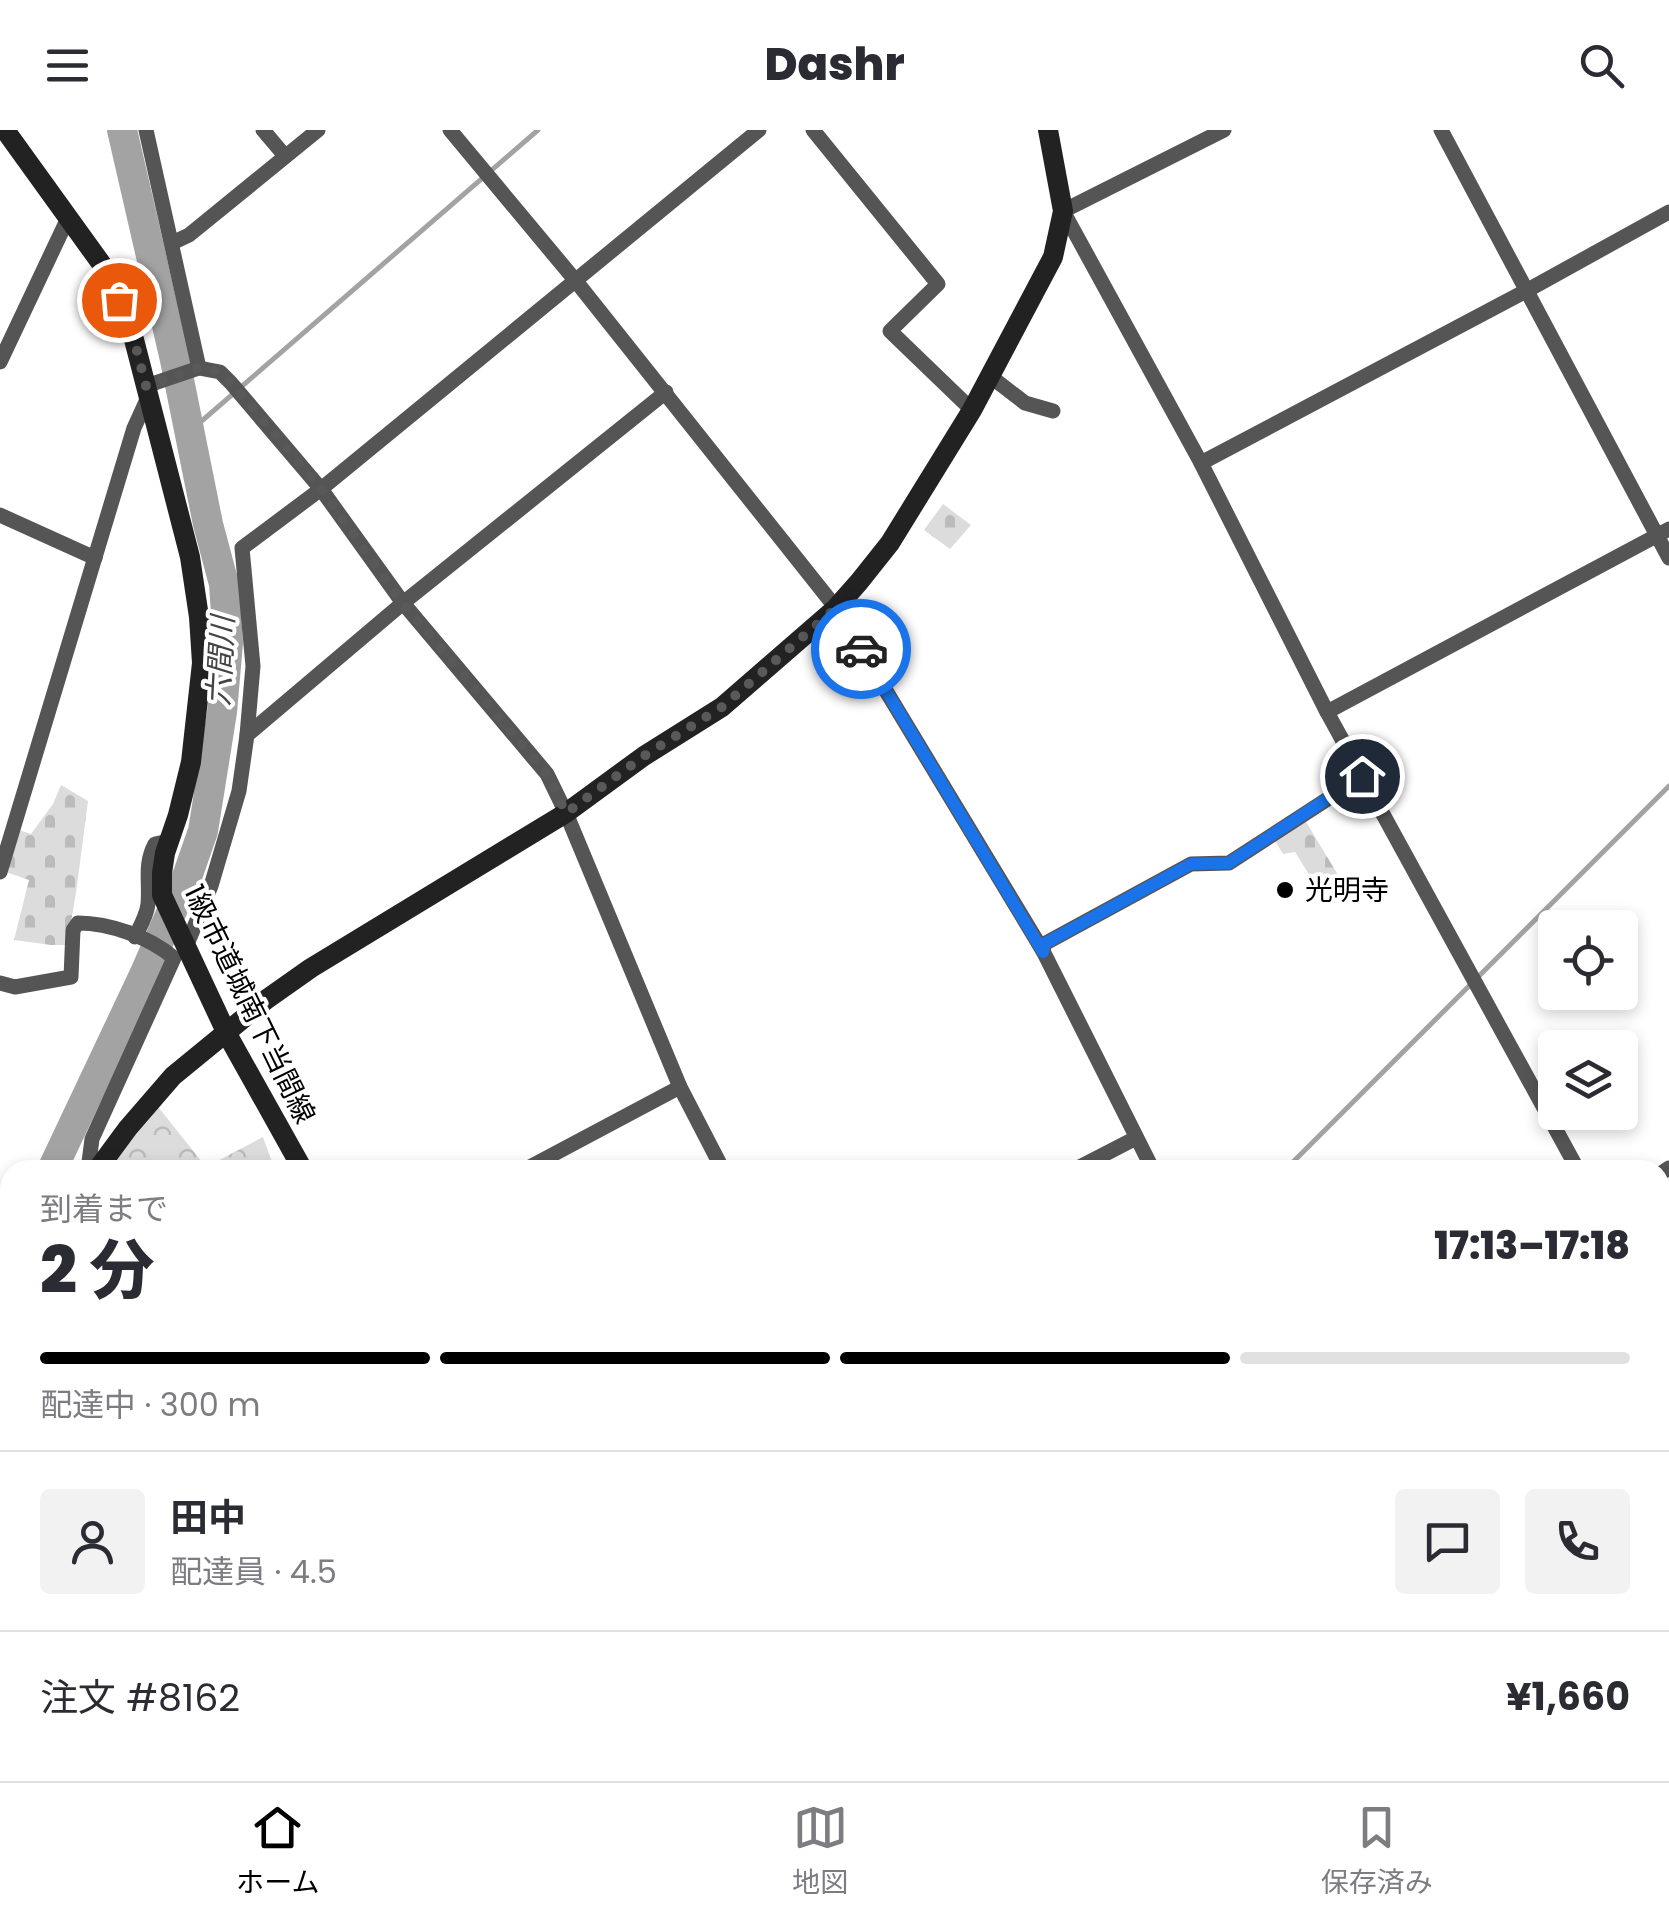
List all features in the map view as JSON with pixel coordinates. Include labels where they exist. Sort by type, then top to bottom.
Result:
[{"type":"street","name":"1級市道城南下当間線","points":[[5,130],[103,266],[154,386],[190,557],[202,663],[191,762],[169,841],[162,894],[178,945],[297,1160]]},
{"type":"street","points":[[146,130],[172,243],[193,370]]},
{"type":"street","points":[[263,130],[285,156]]},
{"type":"street","points":[[172,243],[188,235],[318,130]]},
{"type":"street","points":[[450,130],[576,280],[836,608],[1043,952],[1148,1160]]},
{"type":"street","points":[[89,1160],[92,1140],[178,945],[211,886],[239,791],[253,666],[242,548],[321,489],[759,130]]},
{"type":"street","points":[[813,130],[938,284],[890,331],[972,410]]},
{"type":"street","points":[[1048,130],[1063,211],[1202,464],[1327,712],[1573,1160]]},
{"type":"street","points":[[1063,211],[1224,130]]},
{"type":"street","points":[[1440,130],[1663,532],[1669,558]]},
{"type":"street","points":[[104,1160],[174,1076],[267,998],[566,813],[644,756],[722,707],[836,608],[890,542],[972,410],[1053,257],[1063,211]]},
{"type":"street","points":[[1202,464],[1669,212]]},
{"type":"street","points":[[0,362],[68,216]]},
{"type":"street","points":[[0,872],[134,428],[154,386],[193,370],[220,372],[321,489],[403,604],[547,774],[680,1087],[718,1160]]},
{"type":"street","points":[[990,376],[1026,403],[1053,411]]},
{"type":"street","points":[[248,735],[666,392]]},
{"type":"street","points":[[0,515],[96,558]]},
{"type":"street","points":[[1327,712],[1663,532]]},
{"type":"street","points":[[1043,952],[1044,944],[1191,864],[1229,863],[1362,776]]},
{"type":"street","points":[[142,939],[148,908],[149,855],[156,844],[169,841]]},
{"type":"street","points":[[0,983],[16,987],[72,978],[73,930],[78,923],[97,923],[142,939],[178,945]]},
{"type":"street","points":[[543,1160],[680,1087]]},
{"type":"street","points":[[1093,1160],[1136,1138]]},
{"type":"green space","points":[[943,504],[971,525],[950,549],[924,530]]},
{"type":"green space","points":[[61,785],[88,801],[67,945],[14,940],[29,880],[6,872],[19,830],[31,834],[53,804]]},
{"type":"green space","points":[[1303,817],[1349,893],[1334,903],[1315,873],[1310,876],[1295,852],[1283,854],[1272,836]]},
{"type":"green space","points":[[155,1103],[200,1160],[115,1160]]},
{"type":"green space","points":[[263,1137],[271,1160],[219,1160]]},
{"type":"waterway","name":"六間川","points":[[57,1160],[145,973],[203,831],[222,712],[228,643],[224,584],[122,130]]},
{"type":"waterway","points":[[189,432],[538,130]]},
{"type":"waterway","points":[[1295,1160],[1669,786]]},
{"type":"way so far","points":[[119,300],[131,328],[146,386],[199,368],[220,372],[232,384],[321,489],[403,604],[547,774],[566,813],[644,756],[722,707],[836,608],[861,649]]},
{"type":"place","name":"光明寺","points":[[1285,890]]},
{"type":"route","points":[[861,649],[1043,952],[1044,944],[1191,864],[1229,863],[1362,776]]}]
